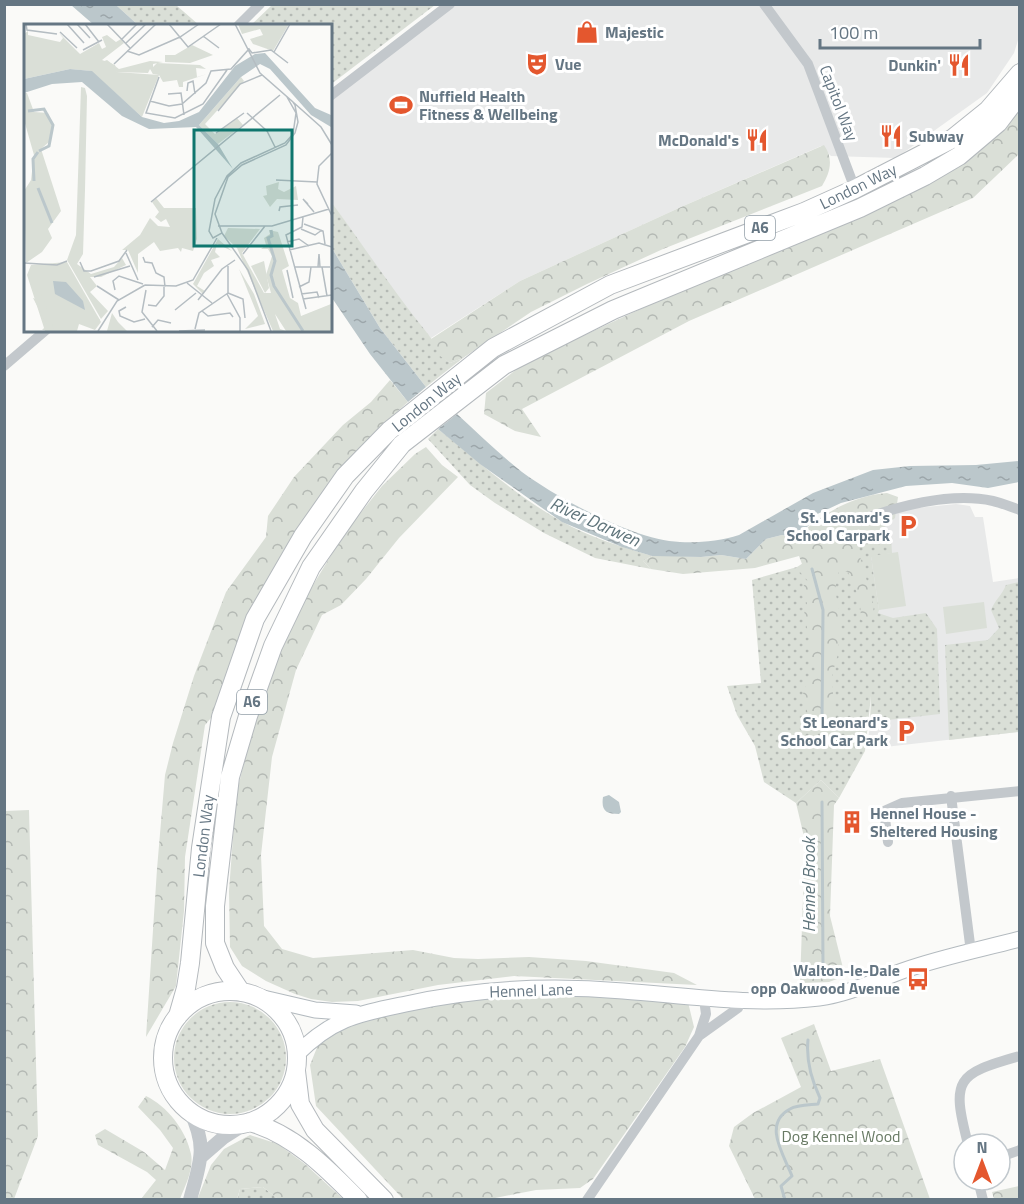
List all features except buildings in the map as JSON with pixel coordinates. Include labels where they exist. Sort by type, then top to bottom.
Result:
[{"type":"highway","name":"London Way","points":[[177,1016],[186,988],[190,963],[201,848],[221,717],[255,619],[303,536],[345,476],[390,430],[493,348],[610,285],[804,212],[855,189],[952,139],[988,110],[1020,73]]},
{"type":"highway","name":"London Way","points":[[241,992],[225,968],[215,943],[215,906],[230,777],[248,716],[273,646],[311,567],[364,491],[402,444],[504,365],[613,310],[860,208],[925,176],[959,156],[998,123],[1020,94]]},
{"type":"highway","points":[[855,189],[860,208]]},
{"type":"highway","name":"A6","points":[[358,1200],[319,1163],[288,1138],[267,1127],[248,1122],[226,1125],[207,1121],[190,1112],[177,1099],[168,1083],[163,1066],[163,1048],[168,1031],[177,1016],[190,1003],[206,995],[224,991],[241,992],[259,997],[274,1007],[286,1020],[294,1036],[300,1104],[315,1130],[384,1200]]},
{"type":"highway","points":[[248,1122],[267,1114],[281,1101],[297,1062]]},
{"type":"main road","name":"Hennel Lane","points":[[297,1062],[315,1036],[336,1024],[360,1014],[422,1000],[497,990],[566,988],[741,1001],[820,998],[844,993],[907,969],[1020,939]]},
{"type":"main road","name":"Hennel Lane","points":[[259,997],[315,1010],[360,1014]]},
{"type":"street","points":[[240,24],[260,4]]},
{"type":"street","points":[[332,94],[450,4]]},
{"type":"street","name":"Capitol Way","points":[[764,4],[808,64],[855,189]]},
{"type":"street","points":[[4,366],[44,332]]},
{"type":"street","points":[[861,520],[890,509],[956,499],[992,501],[1020,510]]},
{"type":"street","points":[[888,842],[884,811],[902,802],[1020,791]]},
{"type":"street","points":[[951,796],[971,952]]},
{"type":"street","points":[[587,1200],[699,1036],[706,1014],[704,999]]},
{"type":"street","points":[[699,1036],[738,1008],[741,1001]]},
{"type":"street","points":[[965,1132],[958,1096],[962,1084],[970,1074],[982,1066],[1020,1056]]},
{"type":"street","points":[[190,1112],[198,1128],[202,1156],[190,1200]]},
{"type":"street","points":[[202,1156],[224,1137],[248,1122]]},
{"type":"shaded area","points":[[451,5],[1019,5],[1019,37],[1014,53],[987,93],[896,158],[831,156],[821,146],[520,281],[431,338],[402,303],[332,203],[332,99]]},
{"type":"shaded area","points":[[956,504],[970,506],[975,517],[983,517],[993,582],[1019,578],[1019,732],[867,749],[872,708],[870,662],[861,610],[865,524],[906,509]]},
{"type":"green space","points":[[272,4],[435,5],[332,83],[332,24],[252,24]]},
{"type":"green space","points":[[116,5],[176,5],[198,24],[137,24]]},
{"type":"green space","points":[[1019,109],[1019,154],[973,198],[689,321],[522,409],[541,437],[515,431],[484,414],[486,393],[526,362],[712,276],[819,232]]},
{"type":"green space","points":[[824,145],[829,155],[830,166],[822,186],[663,249],[587,284],[531,312],[463,358],[450,363],[440,356],[431,339],[520,281],[681,207]]},
{"type":"green space","points":[[332,203],[442,356],[450,363],[463,358],[426,387],[380,328],[332,248]]},
{"type":"green space","points":[[390,380],[408,402],[330,482],[284,550],[242,629],[211,718],[205,725],[185,857],[184,911],[176,986],[146,1037],[165,775],[194,676],[226,592],[266,537],[268,516],[294,477],[343,425],[371,402]]},
{"type":"green space","points":[[438,429],[498,478],[544,511],[594,537],[652,556],[643,561],[651,569],[595,558],[544,533],[495,503],[470,485],[428,439]]},
{"type":"green space","points":[[426,447],[442,465],[458,477],[399,538],[366,579],[341,605],[322,615],[296,670],[272,757],[261,855],[264,926],[282,949],[313,958],[413,950],[454,958],[529,957],[586,961],[674,973],[697,985],[514,976],[438,985],[358,1001],[332,1002],[295,994],[266,981],[242,966],[230,947],[229,891],[236,796],[248,746],[271,672],[310,590],[344,534],[382,486],[415,454]]},
{"type":"green space","points":[[887,493],[898,497],[895,518],[872,538],[857,546],[874,606],[871,623],[861,620],[860,600],[848,572],[839,569],[835,590],[840,614],[838,654],[832,675],[834,713],[828,724],[820,725],[808,715],[803,694],[809,676],[818,668],[810,658],[811,646],[804,614],[807,603],[799,591],[808,581],[799,571],[802,564],[799,556],[755,568],[683,574],[651,569],[643,561],[652,556],[661,555],[701,557],[721,555],[746,559],[766,539],[782,535],[796,538],[826,514],[850,502]]},
{"type":"green space","points":[[847,535],[849,544],[891,536],[892,553],[871,557],[878,613],[893,618],[926,613],[937,629],[940,714],[870,722],[871,696],[865,751],[839,798],[821,780],[796,803],[764,782],[755,746],[737,715],[727,686],[761,683],[752,580],[797,567]]},
{"type":"green space","points":[[898,552],[906,606],[879,610],[871,556]]},
{"type":"green space","points":[[1019,582],[1019,732],[949,740],[945,645],[988,640],[999,628],[991,610],[993,606],[1006,585]]},
{"type":"green space","points":[[984,602],[987,628],[946,634],[943,607]]},
{"type":"green space","points":[[821,780],[839,798],[834,805],[830,916],[845,976],[829,982],[800,983],[805,841],[796,803]]},
{"type":"green space","points":[[29,810],[38,1136],[14,1199],[5,1199],[5,811]]},
{"type":"green space","points":[[576,992],[688,1002],[694,1027],[685,1047],[593,1179],[580,1188],[536,1190],[490,1199],[403,1199],[316,1106],[310,1065],[320,1040],[355,1021],[470,997]]},
{"type":"green space","points":[[230,1002],[252,1006],[270,1018],[282,1036],[286,1058],[282,1080],[270,1098],[252,1110],[230,1114],[208,1110],[190,1098],[178,1080],[174,1058],[178,1036],[190,1018],[208,1006]]},
{"type":"green space","name":"Dog Kennel Wood","points":[[814,1024],[831,1071],[880,1059],[930,1199],[755,1199],[729,1146],[734,1127],[753,1113],[801,1087],[781,1038]]},
{"type":"green space","points":[[146,1096],[168,1112],[185,1136],[191,1154],[191,1166],[180,1199],[141,1199],[156,1180],[147,1172],[98,1145],[95,1135],[105,1129],[144,1152],[165,1170],[173,1148],[138,1107]]},
{"type":"green space","points":[[250,1135],[278,1144],[305,1164],[343,1199],[278,1199],[263,1187],[240,1189],[237,1199],[197,1200],[211,1165],[224,1149]]},
{"type":"green space","points":[[1019,1186],[1019,1199],[994,1199],[992,1192],[1012,1192],[1012,1188]]},
{"type":"green space","points":[[263,1187],[278,1199],[237,1200],[240,1189]]},
{"type":"water","points":[[71,5],[116,5],[137,24],[93,24]]},
{"type":"water","points":[[332,248],[380,328],[426,387],[408,402],[370,354],[332,298]]},
{"type":"water","name":"River Darwen","points":[[457,414],[513,465],[538,483],[598,516],[662,540],[695,542],[739,535],[813,493],[873,470],[1019,461],[1019,482],[988,488],[952,483],[906,486],[841,503],[811,517],[809,525],[796,538],[782,535],[766,539],[746,559],[721,555],[652,556],[622,547],[562,522],[480,464],[438,429]]},
{"type":"water","points":[[609,795],[619,802],[621,812],[619,814],[605,811],[603,797]]},
{"type":"waterway","name":"Hennel Brook","points":[[797,532],[801,542]]},
{"type":"waterway","name":"Hennel Brook","points":[[812,569],[823,610],[822,721]]},
{"type":"waterway","name":"Hennel Brook","points":[[822,802],[823,967]]},
{"type":"waterway","name":"Hennel Brook","points":[[785,1200],[781,1186],[792,1176],[780,1150],[776,1131],[777,1123],[790,1109],[818,1104],[820,1098],[810,1070],[808,1040]]},
{"type":"place","name":"Majestic","points":[[587,32]]},
{"type":"place","name":"Vue","points":[[537,64]]},
{"type":"place","name":"Dunkin'","points":[[959,65]]},
{"type":"place","name":"Nuffield Health Fitness & Wellbeing","points":[[401,105]]},
{"type":"place","name":"Subway","points":[[891,136]]},
{"type":"place","name":"McDonald's","points":[[757,140]]},
{"type":"place","name":"St. Leonard's School Carpark","points":[[908,526]]},
{"type":"place","name":"St Leonard's School Car Park","points":[[906,731]]},
{"type":"place","name":"Hennel House - Sheltered Housing","points":[[852,822]]},
{"type":"place","name":"Walton-le-Dale opp Oakwood Avenue","points":[[918,979]]}]
